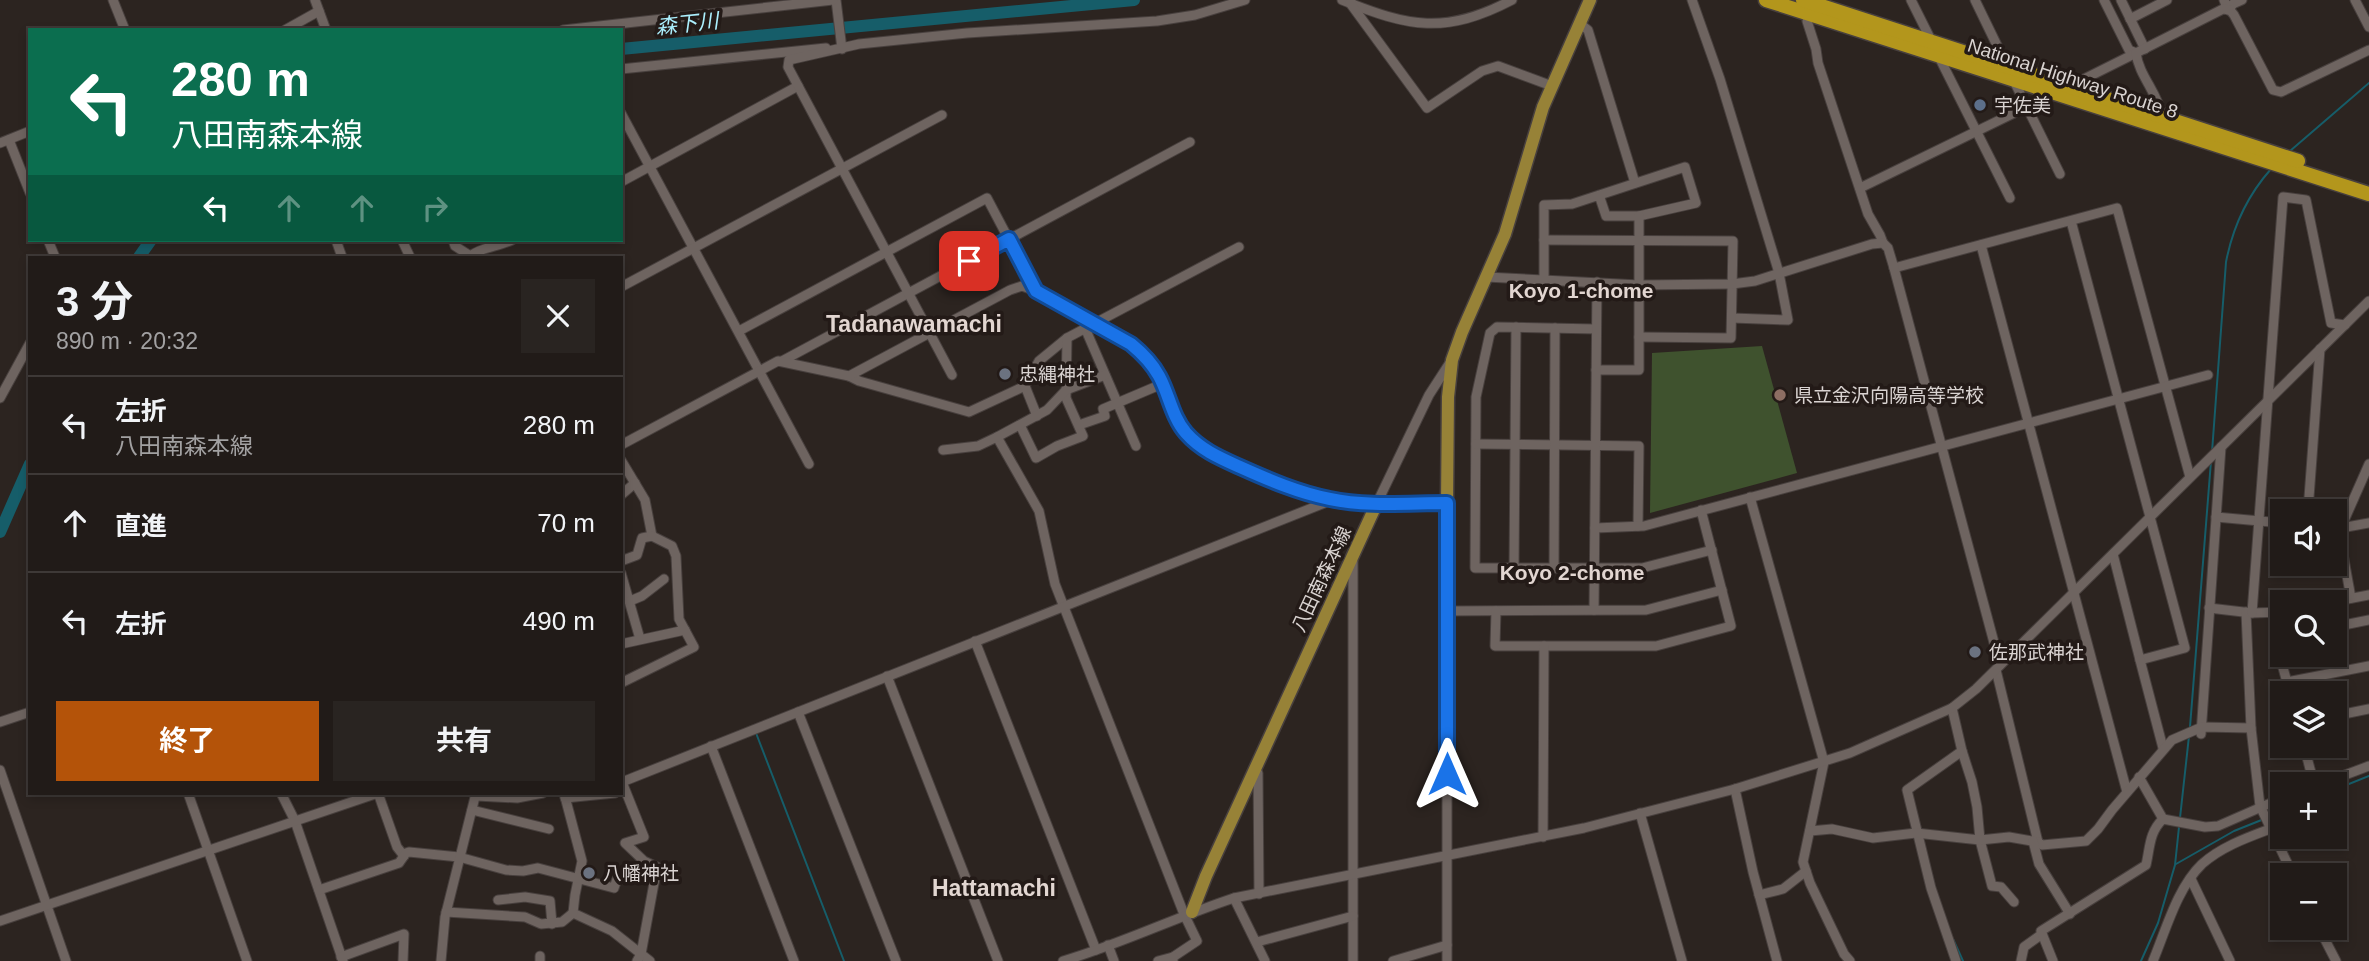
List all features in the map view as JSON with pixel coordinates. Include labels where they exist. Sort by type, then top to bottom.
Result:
[{"type":"highway","name":"National Highway Route 8","points":[[1766,0],[1935,48]]},
{"type":"highway","name":"National Highway Route 8","points":[[1803,0],[1935,48],[2268,156],[2369,194]]},
{"type":"highway","name":"National Highway Route 8","points":[[2010,73],[2162,116],[2268,156]]},
{"type":"highway","name":"National Highway Route 8","points":[[2291,164],[2369,185]]},
{"type":"main road","points":[[1377,503],[1447,503],[1448,397],[1452,360],[1505,234],[1552,86],[1590,0]]},
{"type":"main road","name":"八田南森本線","points":[[1188,913],[1377,503]]},
{"type":"street","points":[[114,0],[124,28]]},
{"type":"street","points":[[315,0],[325,28]]},
{"type":"street","points":[[952,375],[788,67],[789,60],[859,44],[967,33],[1157,21],[1195,15],[1245,0]]},
{"type":"street","points":[[1348,1],[1391,19],[1436,23],[1473,17],[1512,0]]},
{"type":"street","points":[[1692,0],[1720,79],[1779,273],[1788,320],[1732,318]]},
{"type":"street","points":[[1911,0],[2010,198]]},
{"type":"street","points":[[1975,0],[2060,174]]},
{"type":"street","points":[[2104,0],[2129,50],[2141,51]]},
{"type":"street","points":[[2121,0],[2141,51],[2137,62],[2160,104],[2162,116]]},
{"type":"street","points":[[2130,19],[2167,0]]},
{"type":"street","points":[[2224,0],[2273,90],[2281,92],[2369,50]]},
{"type":"street","points":[[2228,10],[2242,0]]},
{"type":"street","points":[[2356,0],[2369,27]]},
{"type":"street","points":[[582,28],[835,1],[841,47]]},
{"type":"street","points":[[1348,1],[1427,108],[1482,71],[1498,66],[1552,86]]},
{"type":"street","points":[[2080,81],[2222,9],[2228,10]]},
{"type":"street","points":[[288,28],[319,10]]},
{"type":"street","points":[[1807,21],[1818,63],[1868,214],[1880,234],[1882,243],[1888,248],[1894,268],[1998,668],[2039,864],[2070,914]]},
{"type":"street","points":[[1579,23],[1588,30],[1635,183]]},
{"type":"street","points":[[623,69],[841,47]]},
{"type":"street","points":[[623,181],[798,86]]},
{"type":"street","points":[[1860,188],[2045,98]]},
{"type":"street","points":[[623,286],[942,115]]},
{"type":"street","points":[[623,117],[809,464]]},
{"type":"street","points":[[28,132],[5,142],[28,189]]},
{"type":"street","points":[[624,444],[1190,142]]},
{"type":"street","points":[[1544,280],[1544,205],[1572,204],[1599,195],[1635,183],[1685,167],[1696,203],[1639,216],[1606,216],[1599,195]]},
{"type":"street","points":[[2287,863],[2261,808],[2251,728],[2249,612],[2259,521],[2283,197],[2306,200],[2331,323],[2345,325]]},
{"type":"street","points":[[739,331],[987,198],[1036,291]]},
{"type":"street","points":[[1894,268],[2117,208],[2190,477]]},
{"type":"street","points":[[1596,370],[1639,370],[1639,216]]},
{"type":"street","points":[[2071,220],[2185,648],[2140,660]]},
{"type":"street","points":[[1544,240],[1733,241],[1731,338],[1639,337]]},
{"type":"street","points":[[454,242],[455,246],[472,256],[475,251],[490,249],[507,242]]},
{"type":"street","points":[[1486,276],[1639,285],[1732,284],[1755,281],[1871,244],[1882,243]]},
{"type":"street","points":[[1981,245],[2127,792]]},
{"type":"street","points":[[782,361],[849,376],[859,382],[969,412],[1024,386],[1039,361],[1067,338],[1239,247]]},
{"type":"street","points":[[1594,610],[1597,282]]},
{"type":"street","points":[[849,376],[1022,286],[1036,291],[1089,325],[1131,344],[1145,356],[1162,384],[1178,421],[1202,448],[1276,483],[1332,500],[1377,503],[1429,395],[1452,360]]},
{"type":"street","points":[[1063,961],[1234,898],[1543,837],[1735,789],[1824,762],[1952,708],[1998,668],[2369,301]]},
{"type":"street","points":[[1089,325],[1105,375],[1136,446]]},
{"type":"street","points":[[1596,329],[1497,327],[1490,333],[1476,397],[1475,568],[1642,568],[1712,550]]},
{"type":"street","points":[[1514,568],[1516,327]]},
{"type":"street","points":[[1554,568],[1555,328]]},
{"type":"street","points":[[1020,425],[1036,458],[1083,436],[1066,398],[1067,338]]},
{"type":"street","points":[[0,398],[28,347]]},
{"type":"street","points":[[2309,499],[2320,349]]},
{"type":"street","points":[[943,450],[978,446],[1047,410],[1066,390],[1105,375]]},
{"type":"street","points":[[1595,528],[1638,526],[2208,375]]},
{"type":"street","points":[[1079,425],[1105,416],[1103,409],[1117,402],[1162,384]]},
{"type":"street","points":[[1024,386],[1037,415]]},
{"type":"street","points":[[997,437],[1039,511],[1055,584],[1188,913],[1197,942],[1173,959],[1158,961]]},
{"type":"street","points":[[1476,444],[1639,446],[1638,526]]},
{"type":"street","points":[[2201,730],[2220,448]]},
{"type":"street","points":[[623,463],[645,500],[652,536]]},
{"type":"street","points":[[2347,514],[2369,464]]},
{"type":"street","points":[[623,493],[635,483]]},
{"type":"street","points":[[1750,497],[1824,762],[1803,862],[1810,883],[1844,954],[1850,961]]},
{"type":"street","points":[[623,782],[1332,500]]},
{"type":"street","points":[[1447,503],[1447,961]]},
{"type":"street","points":[[1496,611],[1496,646],[1656,646],[1731,626],[1701,510]]},
{"type":"street","points":[[2216,517],[2270,522]]},
{"type":"street","points":[[2347,527],[2369,523]]},
{"type":"street","points":[[623,560],[636,555],[642,538],[652,536],[672,546],[676,556],[679,619],[694,647],[623,681]]},
{"type":"street","points":[[2113,554],[2163,748]]},
{"type":"street","points":[[1353,557],[1353,961]]},
{"type":"street","points":[[2347,576],[2351,598]]},
{"type":"street","points":[[623,579],[640,639]]},
{"type":"street","points":[[630,601],[642,596],[664,579]]},
{"type":"street","points":[[1447,611],[1646,610],[1722,590]]},
{"type":"street","points":[[2347,599],[2369,595]]},
{"type":"street","points":[[2209,608],[2270,612]]},
{"type":"street","points":[[2347,624],[2369,620]]},
{"type":"street","points":[[623,643],[685,631]]},
{"type":"street","points":[[975,641],[1096,950]]},
{"type":"street","points":[[1543,837],[1544,646]]},
{"type":"street","points":[[2292,681],[2369,666]]},
{"type":"street","points":[[887,676],[998,961]]},
{"type":"street","points":[[1952,708],[1977,807],[1980,840],[1992,887],[2001,887],[2014,902]]},
{"type":"street","points":[[2347,713],[2369,709]]},
{"type":"street","points":[[798,712],[895,961]]},
{"type":"street","points":[[0,722],[28,713]]},
{"type":"street","points":[[1810,831],[1832,829],[1873,838],[1916,833],[1980,840],[2008,837],[2035,841],[2042,845],[2086,841],[2172,740],[2201,730],[2251,728]]},
{"type":"street","points":[[711,746],[794,961]]},
{"type":"street","points":[[1956,961],[1931,888],[1907,790],[1962,751]]},
{"type":"street","points":[[2347,774],[2369,766]]},
{"type":"street","points":[[0,770],[66,961]]},
{"type":"street","points":[[1254,770],[1258,773],[1259,894]]},
{"type":"street","points":[[2139,777],[2165,820]]},
{"type":"street","points":[[1735,789],[1777,961]]},
{"type":"street","points":[[189,795],[247,961]]},
{"type":"street","points":[[282,795],[295,821],[342,959],[404,934],[403,961]]},
{"type":"street","points":[[0,921],[372,795]]},
{"type":"street","points":[[379,795],[397,847],[404,856]]},
{"type":"street","points":[[441,961],[446,912],[476,795]]},
{"type":"street","points":[[486,795],[517,798],[533,795]]},
{"type":"street","points":[[446,912],[525,917],[541,924],[562,922],[573,913],[582,861],[565,795]]},
{"type":"street","points":[[623,795],[644,837],[625,844],[644,861],[657,867],[639,957]]},
{"type":"street","points":[[2053,961],[2040,931],[2146,866],[2148,844],[2158,823],[2165,820],[2194,826],[2218,826],[2270,804]]},
{"type":"street","points":[[472,810],[549,829]]},
{"type":"street","points":[[1640,814],[1682,961]]},
{"type":"street","points":[[2153,961],[2180,897],[2201,866],[2238,841],[2269,827]]},
{"type":"street","points":[[318,890],[399,863],[409,852],[459,857],[506,870],[538,868],[579,878],[590,884],[614,888],[617,878]]},
{"type":"street","points":[[1759,895],[1783,889],[1806,871]]},
{"type":"street","points":[[2190,879],[2230,961]]},
{"type":"street","points":[[498,900],[525,897],[550,901],[552,924]]},
{"type":"street","points":[[1234,898],[1265,961]]},
{"type":"street","points":[[573,913],[612,931],[639,957],[650,961]]},
{"type":"street","points":[[1257,942],[1353,916]]},
{"type":"street","points":[[2021,961],[2024,947],[2042,934]]},
{"type":"street","points":[[2325,940],[2336,961]]},
{"type":"street","points":[[1393,961],[1447,944]]},
{"type":"street","points":[[1108,945],[1114,961]]},
{"type":"green space","points":[[1762,346],[1797,473],[1650,513],[1652,353]]},
{"type":"waterway","name":"森下川","points":[[623,49],[1134,0]]},
{"type":"waterway","points":[[2290,151],[2369,83]]},
{"type":"waterway","points":[[2212,452],[2226,262],[2242,212],[2271,169]]},
{"type":"waterway","name":"森下川","points":[[140,256],[150,242]]},
{"type":"waterway","points":[[2190,727],[2211,461]]},
{"type":"waterway","name":"森下川","points":[[0,532],[28,469]]},
{"type":"waterway","points":[[756,733],[844,961]]},
{"type":"waterway","points":[[2180,818],[2189,736]]},
{"type":"waterway","points":[[2347,785],[2369,776]]},
{"type":"waterway","points":[[2176,864],[2234,831],[2264,819]]},
{"type":"waterway","points":[[2141,961],[2158,923],[2175,865],[2179,827]]},
{"type":"waterway","points":[[1953,939],[1963,961]]},
{"type":"place","name":"宇佐美","points":[[1980,105]]},
{"type":"place","name":"忠縄神社","points":[[1005,374]]},
{"type":"place","name":"県立金沢向陽高等学校","points":[[1780,395]]},
{"type":"place","name":"佐那武神社","points":[[1975,652]]},
{"type":"place","name":"八幡神社","points":[[589,873]]},
{"type":"district","name":"Koyo 1-chome","points":[[1581,291]]},
{"type":"district","name":"Tadanawamachi","points":[[914,324]]},
{"type":"district","name":"Koyo 2-chome","points":[[1572,573]]},
{"type":"district","name":"Hattamachi","points":[[994,888]]},
{"type":"route","points":[[969,261],[1009,239],[1036,291],[1131,344],[1145,356],[1159,376],[1178,421],[1202,448],[1276,483],[1332,500],[1447,503],[1447,774]]}]
